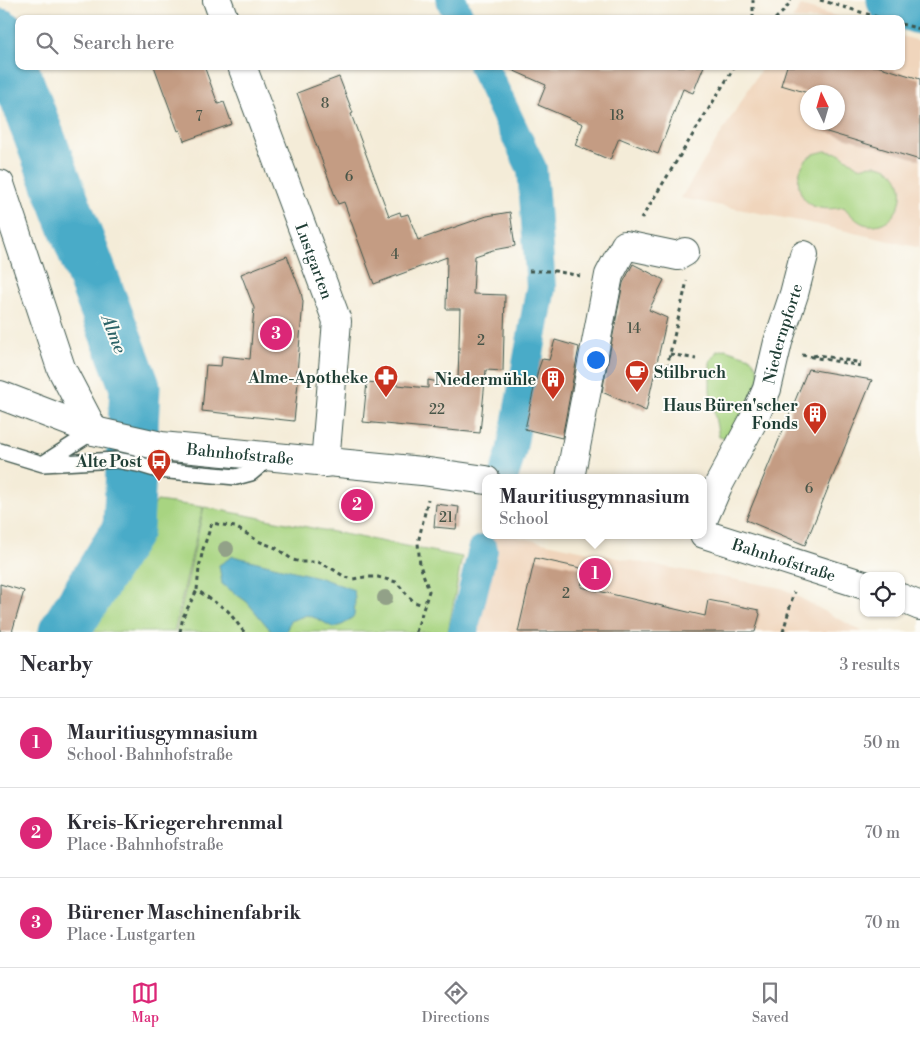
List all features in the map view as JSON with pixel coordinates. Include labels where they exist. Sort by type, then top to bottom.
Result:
[{"type":"street","points":[[217,0],[223,15]]},
{"type":"street","name":"Lustgarten","points":[[243,70],[337,321],[325,462]]},
{"type":"street","points":[[0,184],[61,368],[98,432]]},
{"type":"street","points":[[571,474],[609,275],[625,245],[678,256],[685,252]]},
{"type":"street","name":"Niedernpforte","points":[[707,511],[718,486],[753,421],[767,389],[778,342],[794,294],[804,255]]},
{"type":"street","name":"Bahnhofstraße","points":[[0,395],[160,458],[270,457],[422,471],[482,479]]},
{"type":"street","name":"Bahnhofstraße","points":[[707,535],[860,584]]},
{"type":"street","points":[[905,600],[920,606]]},
{"type":"lane","points":[[43,464],[98,432]]},
{"type":"lane","points":[[0,451],[43,464],[116,460],[138,464],[160,458]]},
{"type":"path","points":[[753,0],[753,15]]},
{"type":"path","points":[[779,15],[791,0]]},
{"type":"path","points":[[820,0],[871,15]]},
{"type":"path","points":[[905,25],[920,29]]},
{"type":"path","points":[[625,245],[733,70]]},
{"type":"path","points":[[665,375],[691,262],[685,252]]},
{"type":"path","points":[[529,271],[555,272]]},
{"type":"path","points":[[670,354],[696,359]]},
{"type":"path","points":[[819,355],[861,364],[810,357],[819,355]]},
{"type":"path","points":[[416,632],[428,590],[420,566],[418,543],[429,493]]},
{"type":"path","points":[[180,632],[183,617],[197,590],[203,549],[212,523],[235,527],[258,542],[276,548],[293,560],[318,562],[353,580],[378,577],[396,582],[414,602],[424,605]]},
{"type":"path","points":[[197,590],[228,611],[244,632]]},
{"type":"path","points":[[783,632],[786,619]]},
{"type":"shaded area","points":[[801,6],[831,15],[795,15]]},
{"type":"shaded area","points":[[905,37],[920,41],[920,248],[820,225],[681,198],[761,70],[905,70]]},
{"type":"shaded area","points":[[493,539],[528,539],[627,560],[782,588],[863,632],[471,632]]},
{"type":"green space","points":[[825,151],[839,153],[858,167],[877,165],[890,170],[898,178],[901,189],[900,200],[896,211],[888,220],[877,225],[864,224],[855,219],[844,207],[821,208],[813,206],[806,201],[799,188],[800,172],[807,159],[814,154]]},
{"type":"green space","points":[[725,349],[750,357],[757,366],[760,377],[735,432],[727,439],[719,437],[710,391],[710,361],[717,351]]},
{"type":"green space","points":[[157,501],[203,507],[174,632],[80,632]]},
{"type":"green space","points":[[204,507],[462,557],[448,632],[176,632]]},
{"type":"water","points":[[233,556],[318,577],[354,590],[354,616],[344,624],[334,628],[307,615],[290,621],[286,632],[272,632],[247,602],[222,584],[219,565]]},
{"type":"building","points":[[155,70],[205,70],[218,104],[224,102],[232,124],[184,141],[180,130],[178,131]]},
{"type":"building","points":[[512,70],[702,70],[693,93],[683,89],[658,154],[619,138],[610,160],[575,145],[583,124],[538,105],[546,85]]},
{"type":"building","points":[[786,70],[890,70],[920,79],[920,160],[820,130],[845,130],[845,85],[800,85],[800,91],[781,85]]},
{"type":"building","points":[[339,77],[389,216],[400,212],[401,216],[408,214],[418,240],[487,216],[510,212],[515,246],[475,256],[473,294],[505,295],[503,371],[486,370],[480,433],[363,422],[367,382],[428,388],[428,380],[438,382],[439,375],[458,381],[460,309],[446,309],[447,257],[374,284],[344,202],[338,204],[297,93]]},
{"type":"building","points":[[287,256],[303,302],[294,421],[202,411],[206,365],[221,366],[222,356],[250,359],[254,308],[241,274]]},
{"type":"building","points":[[633,264],[664,280],[649,310],[667,318],[646,411],[602,392],[623,283]]},
{"type":"building","name":"Niedermühle","points":[[555,340],[579,347],[562,438],[525,429],[538,370],[542,359],[549,360]]},
{"type":"building","name":"Haus Büren'scher Fonds","points":[[808,369],[872,380],[805,545],[746,520]]},
{"type":"building","points":[[436,504],[459,507],[456,529],[434,527]]},
{"type":"building","points":[[535,558],[585,569],[581,587],[705,616],[708,600],[759,610],[760,614],[755,632],[518,632]]},
{"type":"building","points":[[0,584],[24,591],[12,632],[0,632]]},
{"type":"waterway","points":[[451,0],[458,15]]},
{"type":"waterway","points":[[892,0],[920,9]]},
{"type":"waterway","name":"Alme","points":[[0,34],[135,387],[128,529],[64,632]]},
{"type":"waterway","points":[[485,70],[532,169],[541,287],[511,453],[504,474]]},
{"type":"waterway","points":[[463,632],[483,550]]},
{"type":"place","name":"Bürener Maschinenfabrik","points":[[276,334]]},
{"type":"place","name":"Stilbruch","points":[[637,393]]},
{"type":"place","name":"Alme-Apotheke","points":[[386,398]]},
{"type":"place","name":"Niedermühle","points":[[553,400]]},
{"type":"place","name":"Haus Büren'scher Fonds","points":[[815,435]]},
{"type":"place","name":"Alte Post","points":[[159,482]]},
{"type":"place","name":"Kreis-Kriegerehrenmal","points":[[357,505]]},
{"type":"place","name":"Mauritiusgymnasium","points":[[595,574]]}]
